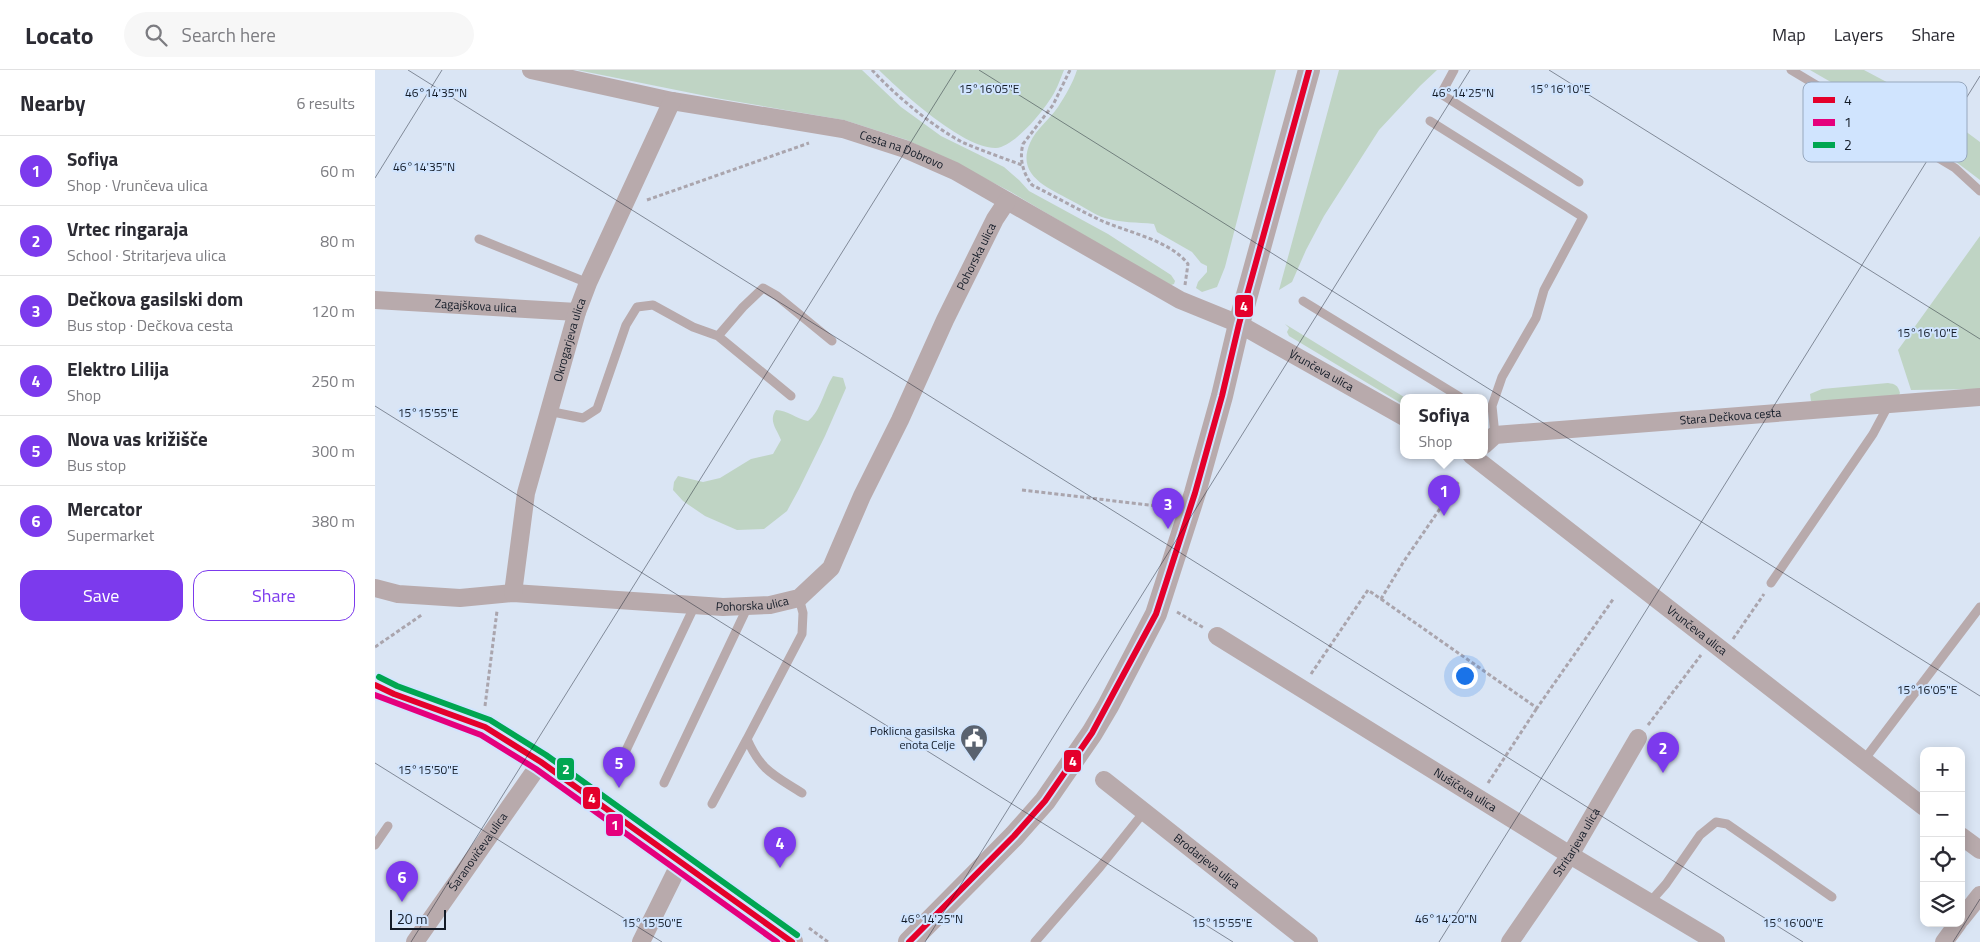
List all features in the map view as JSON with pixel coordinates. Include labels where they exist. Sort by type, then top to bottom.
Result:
[{"type":"street","name":"Cesta na Dobrovo","points":[[531,70],[672,101],[843,129],[905,149],[955,171],[1180,300],[1239,324]]},
{"type":"street","points":[[909,942],[1014,836],[1045,801],[1092,733],[1156,614],[1195,493],[1309,70]]},
{"type":"street","name":"Okrogarjeva ulica","points":[[513,593],[526,493],[577,312],[588,282],[672,101]]},
{"type":"street","name":"Pohorska ulica","points":[[375,588],[398,594],[460,598],[513,593],[695,605],[748,606],[799,598],[831,568],[862,496],[900,420],[945,320],[995,219],[1007,201]]},
{"type":"street","name":"Zagajškova ulica","points":[[375,300],[577,312]]},
{"type":"street","name":"Vrunčeva ulica","points":[[1239,324],[1400,415]]},
{"type":"street","name":"Stara Dečkova cesta","points":[[1488,448],[1889,404],[1980,397]]},
{"type":"street","name":"Vrunčeva ulica","points":[[1488,456],[1718,647],[1920,804]]},
{"type":"street","name":"Nušičeva ulica","points":[[1217,636],[1570,855],[1716,942]]},
{"type":"street","points":[[381,691],[485,727],[541,762],[792,942]]},
{"type":"street","name":"Stritarjeva ulica","points":[[1510,942],[1570,855],[1638,738]]},
{"type":"street","name":"Šaranovičeva ulica","points":[[415,942],[541,762]]},
{"type":"street","name":"Brodarjeva ulica","points":[[1104,780],[1309,942]]},
{"type":"street","points":[[1962,837],[1980,850]]},
{"type":"street","points":[[641,942],[681,861]]},
{"type":"street","points":[[1965,914],[1980,894]]},
{"type":"street","points":[[1944,942],[1955,927]]},
{"type":"lane","points":[[1454,70],[1441,94],[1579,182]]},
{"type":"lane","points":[[1791,70],[1811,82]]},
{"type":"lane","points":[[1429,121],[1583,217],[1544,290],[1536,318],[1488,405]]},
{"type":"lane","points":[[1945,162],[1955,168],[1980,191]]},
{"type":"lane","points":[[479,239],[588,282]]},
{"type":"lane","points":[[718,336],[763,288],[777,296],[832,341]]},
{"type":"lane","points":[[1303,301],[1455,394]]},
{"type":"lane","points":[[548,411],[583,418],[597,409],[626,324],[637,307],[653,305],[693,326],[718,336],[791,396]]},
{"type":"lane","points":[[1771,583],[1873,434],[1889,404]]},
{"type":"lane","points":[[712,804],[802,634],[803,613],[799,598]]},
{"type":"lane","points":[[620,763],[695,605]]},
{"type":"lane","points":[[664,783],[748,606]]},
{"type":"lane","points":[[1863,760],[1980,607]]},
{"type":"lane","points":[[747,739],[763,767],[801,793]]},
{"type":"lane","points":[[1035,942],[1145,812]]},
{"type":"lane","points":[[1650,902],[1666,884],[1699,835],[1716,822],[1727,824],[1832,897]]},
{"type":"lane","points":[[375,845],[388,826]]},
{"type":"path","points":[[872,70],[886,85],[934,124],[963,142],[1022,165]]},
{"type":"path","points":[[1070,70],[1053,105],[1023,144],[1021,150],[1025,175],[1032,184],[1100,220],[1159,243],[1182,255],[1188,264],[1186,281],[1180,300]]},
{"type":"path","points":[[647,200],[812,142]]},
{"type":"path","points":[[1381,599],[1404,561],[1459,481]]},
{"type":"path","points":[[1022,490],[1166,507]]},
{"type":"path","points":[[1638,738],[1771,583]]},
{"type":"path","points":[[1302,688],[1368,590],[1537,708]]},
{"type":"path","points":[[1478,798],[1537,708],[1614,598]]},
{"type":"path","points":[[1159,602],[1217,636]]},
{"type":"path","points":[[485,712],[497,608]]},
{"type":"path","points":[[375,647],[430,610]]},
{"type":"green space","points":[[577,70],[862,70],[901,107],[941,136],[1004,167],[1029,191],[1108,234],[1171,275],[1175,281],[1174,284],[1171,285],[1129,262],[1011,192],[907,140],[844,120],[716,98]]},
{"type":"green space","points":[[879,70],[1064,70],[1058,86],[1033,122],[1010,142],[996,148],[983,146],[951,130],[917,105]]},
{"type":"green space","points":[[1077,70],[1276,70],[1225,267],[1217,287],[1202,292],[1196,288],[1198,282],[1207,272],[1207,266],[1201,263],[1192,252],[1157,232],[1154,224],[1117,221],[1101,217],[1046,187],[1031,173],[1027,165],[1030,143],[1058,107],[1071,85]]},
{"type":"green space","points":[[1339,70],[1437,70],[1379,130],[1324,216],[1292,282],[1279,290]]},
{"type":"green space","points":[[1810,70],[1864,70],[1887,82],[1831,82]]},
{"type":"green space","points":[[1967,132],[1980,142],[1980,180],[1956,162],[1967,162]]},
{"type":"green space","points":[[1980,236],[1980,389],[1911,390],[1898,350]]},
{"type":"green space","points":[[1285,324],[1400,395],[1400,403],[1289,336],[1287,332],[1289,328]]},
{"type":"green space","points":[[833,376],[843,378],[846,388],[825,436],[787,511],[764,529],[737,530],[705,516],[683,501],[673,490],[674,482],[678,476],[703,482],[720,478],[751,459],[773,454],[781,440],[773,421],[776,410],[784,411],[808,421],[816,412]]},
{"type":"green space","points":[[1894,384],[1897,387],[1900,393],[1898,397],[1811,401],[1810,394],[1822,389]]},
{"type":"transit line","name":"4","points":[[909,942],[1014,836],[1045,801],[1092,733],[1156,614],[1195,493],[1309,70]]},
{"type":"transit line","name":"2","points":[[379,677],[397,686],[490,720],[546,755],[797,935]]},
{"type":"transit line","name":"4","points":[[375,685],[394,694],[485,727],[541,762],[792,942]]},
{"type":"transit line","name":"1","points":[[375,695],[481,735],[536,769],[777,942]]},
{"type":"place","name":"Sofiya","points":[[1444,516]]},
{"type":"place","name":"Dečkova gasilski dom","points":[[1168,529]]},
{"type":"place","name":"Poklicna gasilska enota Celje","points":[[974,762]]},
{"type":"place","name":"Vrtec ringaraja","points":[[1663,773]]},
{"type":"place","name":"Nova vas križišče","points":[[619,788]]},
{"type":"place","name":"Elektro Lilija","points":[[780,868]]},
{"type":"place","name":"Mercator","points":[[402,902]]}]
